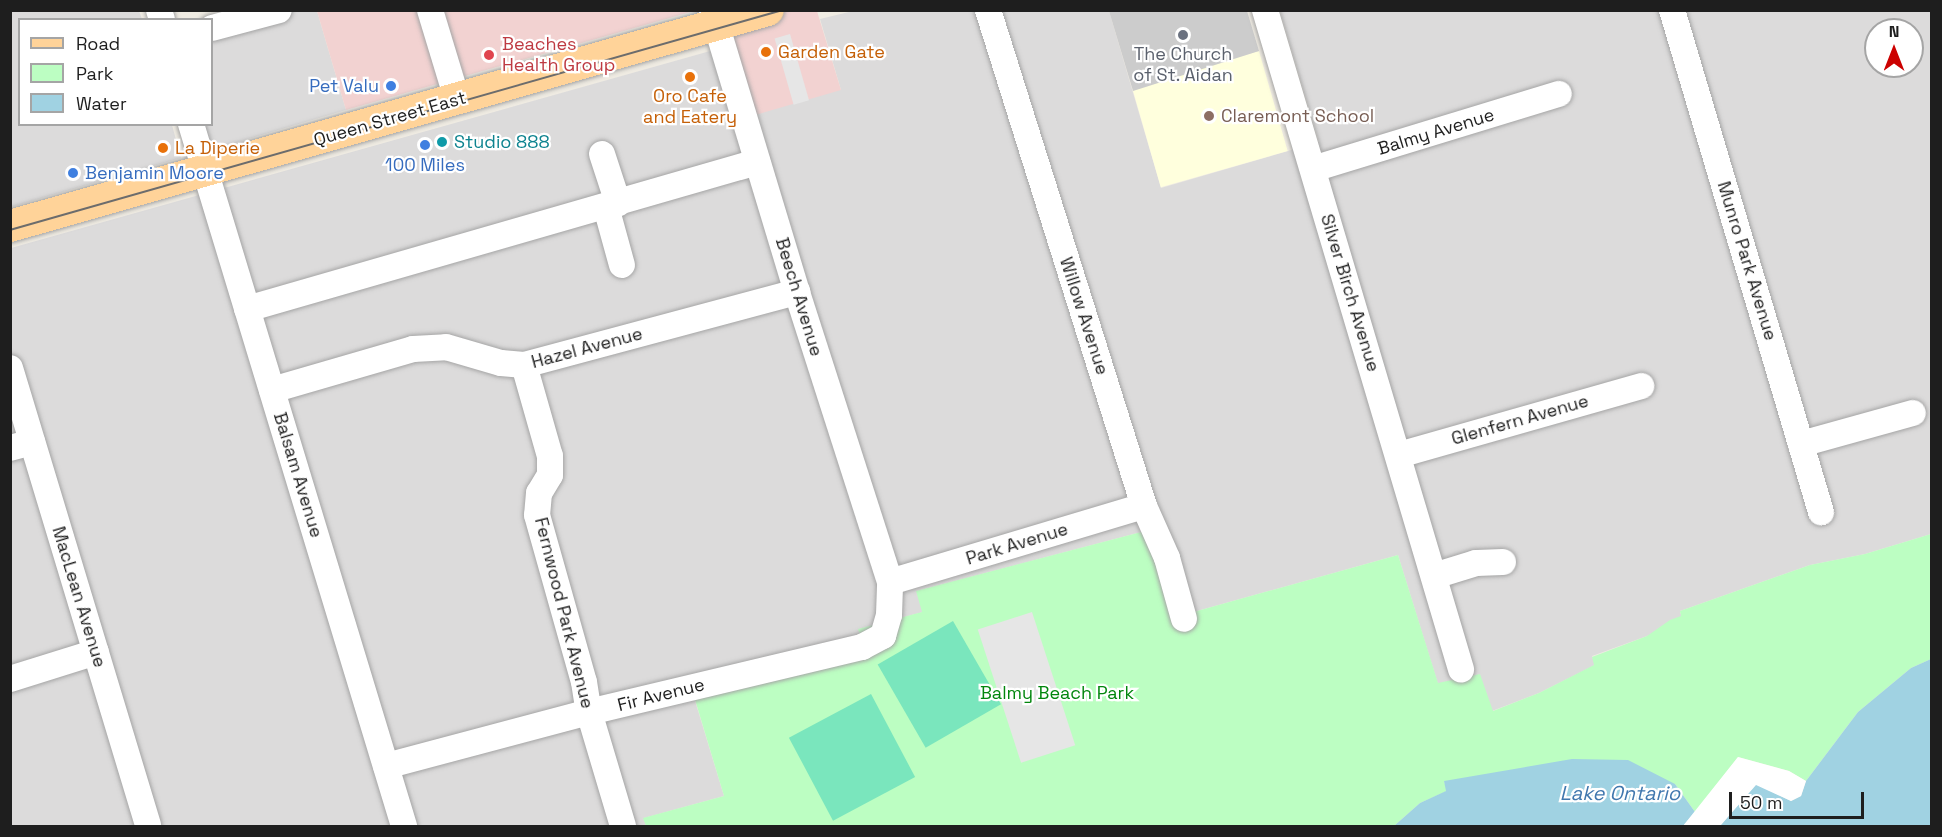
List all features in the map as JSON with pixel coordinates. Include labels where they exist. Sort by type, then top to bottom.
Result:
[{"type":"main road","name":"Queen Street East","points":[[10,226],[457,99],[714,18],[768,10]]},
{"type":"street","points":[[213,28],[279,10]]},
{"type":"street","points":[[430,10],[457,99]]},
{"type":"street","name":"Willow Avenue","points":[[988,10],[1144,506],[1167,558],[1184,619]]},
{"type":"street","name":"Silver Birch Avenue","points":[[1265,10],[1461,669]]},
{"type":"street","name":"Munro Park Avenue","points":[[1672,10],[1821,512]]},
{"type":"street","name":"Beech Avenue","points":[[714,18],[796,292],[890,582]]},
{"type":"street","name":"Balmy Avenue","points":[[1313,169],[1559,94]]},
{"type":"street","name":"Balsam Avenue","points":[[192,126],[404,826]]},
{"type":"street","points":[[602,154],[622,265]]},
{"type":"street","points":[[247,309],[757,162]]},
{"type":"street","name":"Hazel Avenue","points":[[272,390],[413,349],[446,347],[501,363],[524,365],[796,292]]},
{"type":"street","name":"Fernwood Park Avenue","points":[[524,365],[550,456],[550,475],[539,493],[537,515],[584,682],[589,712],[623,826]]},
{"type":"street","name":"MacLean Avenue","points":[[10,368],[21,445],[96,652],[148,826]]},
{"type":"street","name":"Glenfern Avenue","points":[[1399,455],[1641,386]]},
{"type":"street","points":[[1801,444],[1913,413]]},
{"type":"street","name":"Park Avenue","points":[[890,582],[1144,506]]},
{"type":"street","points":[[1434,576],[1476,563],[1503,562]]},
{"type":"street","name":"Fir Avenue","points":[[386,766],[589,712],[862,647],[883,636],[889,615],[890,582]]},
{"type":"street","points":[[10,679],[96,652]]},
{"type":"shaded area","points":[[11,10],[139,11],[142,18],[18,18],[18,126],[172,126],[181,158],[11,207]]},
{"type":"shaded area","points":[[268,11],[317,11],[346,110],[211,150],[203,126],[213,126],[213,27]]},
{"type":"shaded area","points":[[317,11],[694,11],[346,110]]},
{"type":"shaded area","points":[[726,11],[817,11],[841,90],[752,116]]},
{"type":"shaded area","points":[[853,11],[1109,11],[1161,188],[1319,142],[1280,11],[1931,11],[1931,534],[1865,554],[1810,565],[1680,611],[1683,623],[1592,656],[1595,665],[1539,693],[1492,711],[1438,684],[1398,555],[1172,618],[1145,531],[917,591],[923,612],[859,629],[861,639],[693,694],[724,796],[644,818],[646,826],[11,826],[11,248],[735,44],[841,90],[820,19]]},
{"type":"shaded area","points":[[1109,11],[1247,11],[1259,51],[1133,91]]},
{"type":"shaded area","points":[[790,34],[809,100],[794,105],[775,38]]},
{"type":"shaded area","name":"Claremont School","points":[[1259,51],[1288,151],[1161,187],[1132,87]]},
{"type":"shaded area","points":[[1032,612],[1075,745],[1021,763],[978,630]]},
{"type":"green space","name":"Balmy Beach Park","points":[[1145,531],[1172,618],[1398,555],[1438,683],[1480,674],[1493,711],[1539,693],[1594,665],[1592,657],[1647,636],[1670,620],[1681,616],[1680,611],[1810,565],[1865,554],[1931,534],[1931,659],[1911,668],[1858,712],[1806,781],[1789,771],[1738,757],[1695,812],[1675,784],[1444,781],[1447,791],[1420,803],[1394,826],[646,826],[643,818],[724,796],[693,693],[861,639],[858,629],[922,612],[916,591]]},
{"type":"green space","points":[[953,621],[1001,704],[926,748],[878,664]]},
{"type":"green space","points":[[871,694],[915,777],[833,821],[789,738]]},
{"type":"water","name":"Lake Ontario","points":[[1931,659],[1931,826],[1720,826],[1756,784],[1791,801],[1801,796],[1806,781],[1858,712],[1911,668]]},
{"type":"water","name":"Lake Ontario","points":[[1572,759],[1628,760],[1675,784],[1695,812],[1683,826],[1394,826],[1420,803],[1446,791],[1444,781]]},
{"type":"pier","points":[[1738,757],[1789,771],[1806,781],[1801,796],[1791,801],[1756,785],[1720,826],[1683,826]]},
{"type":"tram line","points":[[10,230],[783,10]]},
{"type":"place","name":"The Church of St. Aidan","points":[[1183,35]]},
{"type":"place","name":"Garden Gate","points":[[766,52]]},
{"type":"place","name":"Beaches Health Group","points":[[489,55]]},
{"type":"place","name":"Oro Cafe and Eatery","points":[[690,77]]},
{"type":"place","name":"Pet Valu","points":[[391,86]]},
{"type":"place","name":"Claremont School","points":[[1209,116]]},
{"type":"place","name":"Studio 888","points":[[442,142]]},
{"type":"place","name":"100 Miles","points":[[425,145]]},
{"type":"place","name":"La Diperie","points":[[163,148]]},
{"type":"place","name":"Benjamin Moore","points":[[73,173]]}]
